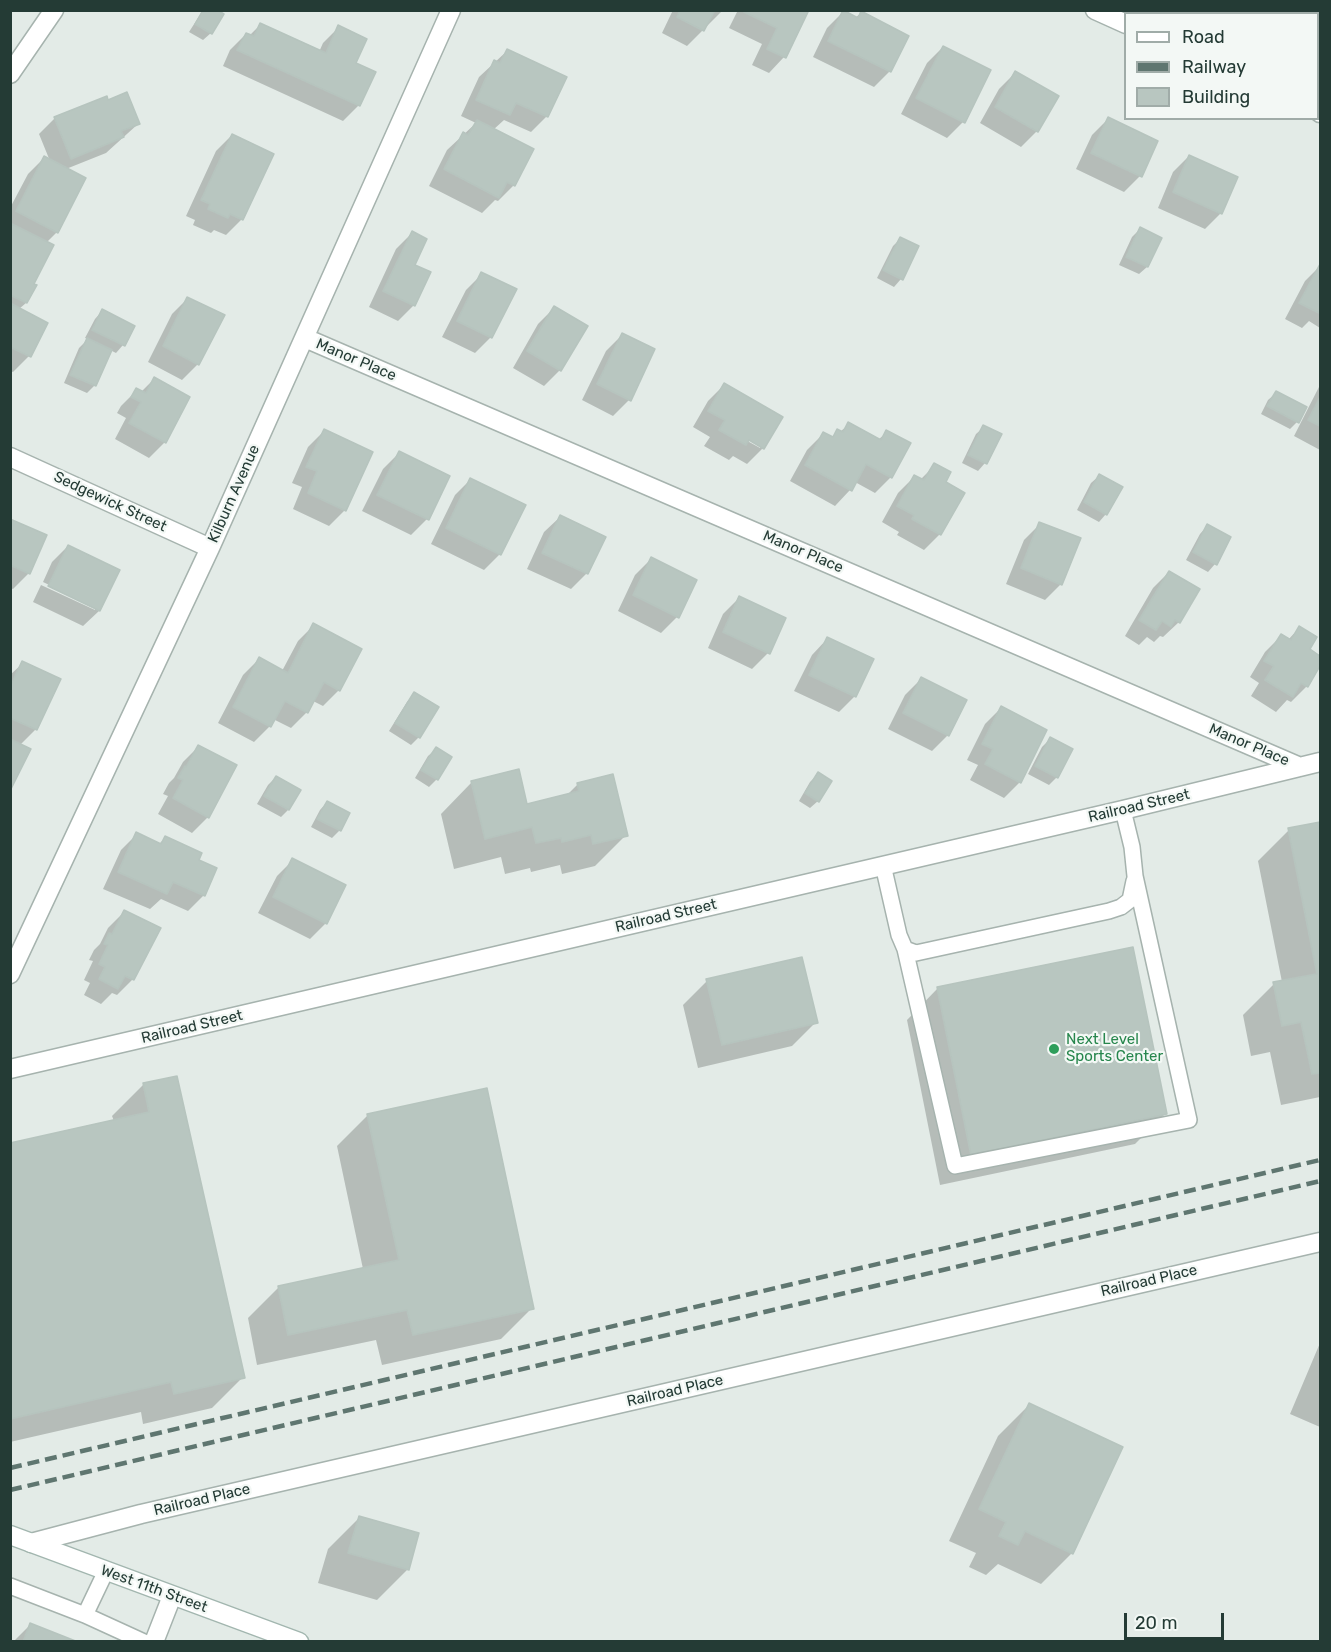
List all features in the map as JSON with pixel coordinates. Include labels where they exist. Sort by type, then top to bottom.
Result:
[{"type":"street","points":[[10,74],[54,10]]},
{"type":"street","name":"Kilburn Avenue","points":[[10,974],[210,548],[451,10]]},
{"type":"street","points":[[1095,10],[1124,24]]},
{"type":"street","name":"Manor Place","points":[[305,338],[1300,767]]},
{"type":"street","name":"Sedgewick Street","points":[[10,457],[210,548]]},
{"type":"street","name":"Railroad Street","points":[[10,1069],[1320,762]]},
{"type":"street","name":"Railroad Place","points":[[31,1543],[141,1514],[1320,1242]]},
{"type":"street","name":"West 11th Street","points":[[10,1535],[299,1641]]},
{"type":"street","points":[[154,1641],[172,1596]]},
{"type":"lane","points":[[883,865],[955,1166],[1189,1120],[1135,876],[1123,810]]},
{"type":"lane","points":[[902,942],[916,953],[1109,911],[1122,907],[1130,900],[1135,876]]},
{"type":"lane","points":[[86,1615],[106,1571]]},
{"type":"lane","points":[[10,1586],[86,1615],[144,1641]]},
{"type":"building","points":[[203,10],[217,10],[224,14],[212,34],[195,24]]},
{"type":"building","points":[[680,10],[715,10],[704,31],[677,17]]},
{"type":"building","points":[[745,10],[809,10],[786,58],[767,49],[777,28],[744,12]]},
{"type":"building","points":[[843,10],[858,18],[861,11],[909,36],[891,72],[828,41]]},
{"type":"building","points":[[260,23],[326,53],[338,25],[367,39],[356,63],[376,72],[360,106],[237,50],[246,33],[254,36]]},
{"type":"building","points":[[943,46],[991,70],[965,123],[916,98]]},
{"type":"building","points":[[507,49],[567,77],[548,117],[516,103],[510,115],[476,100],[494,60],[500,63]]},
{"type":"building","points":[[1015,71],[1059,96],[1038,132],[995,107]]},
{"type":"building","points":[[127,92],[140,124],[121,131],[124,137],[71,159],[54,117],[107,96],[108,100]]},
{"type":"building","points":[[1108,117],[1158,141],[1142,177],[1091,153]]},
{"type":"building","points":[[477,120],[534,149],[515,186],[507,182],[499,198],[444,169],[463,132],[468,135]]},
{"type":"building","points":[[232,134],[274,154],[243,220],[230,214],[228,218],[208,209],[210,204],[201,200]]},
{"type":"building","points":[[1189,155],[1238,177],[1222,214],[1173,192]]},
{"type":"building","points":[[44,156],[86,178],[58,233],[16,211]]},
{"type":"building","points":[[12,224],[54,245],[27,303],[10,295],[10,226]]},
{"type":"building","points":[[1140,227],[1162,238],[1148,267],[1126,257]]},
{"type":"building","points":[[412,231],[427,239],[415,265],[431,272],[415,306],[383,291]]},
{"type":"building","points":[[900,237],[919,246],[903,280],[883,270]]},
{"type":"building","points":[[1320,264],[1320,311],[1319,313],[1299,303]]},
{"type":"building","points":[[481,272],[517,289],[492,338],[457,321]]},
{"type":"building","points":[[187,297],[225,315],[199,365],[163,346]]},
{"type":"building","points":[[10,303],[48,323],[31,357],[10,347]]},
{"type":"building","points":[[554,306],[588,326],[561,371],[527,351]]},
{"type":"building","points":[[102,309],[135,326],[125,346],[92,330]]},
{"type":"building","points":[[622,333],[655,349],[631,401],[597,384]]},
{"type":"building","points":[[87,338],[112,350],[96,386],[70,375]]},
{"type":"building","points":[[154,377],[190,397],[166,443],[129,423],[141,402],[131,397],[136,388],[146,393]]},
{"type":"building","points":[[724,383],[783,417],[764,449],[749,440],[746,445],[719,430],[725,420],[708,411]]},
{"type":"building","points":[[1276,391],[1307,407],[1299,423],[1267,406]]},
{"type":"building","points":[[1320,397],[1320,426],[1308,420]]},
{"type":"building","points":[[848,422],[881,440],[886,430],[911,443],[892,478],[866,464],[852,491],[805,465],[823,432],[833,437],[837,429],[843,432]]},
{"type":"building","points":[[983,425],[1002,434],[987,464],[968,455]]},
{"type":"building","points":[[324,429],[373,452],[346,511],[308,493],[317,471],[306,467]]},
{"type":"building","points":[[399,451],[450,476],[429,520],[377,495]]},
{"type":"building","points":[[934,463],[951,472],[946,482],[965,493],[941,535],[912,519],[914,515],[897,506],[914,475],[924,480]]},
{"type":"building","points":[[1099,474],[1123,487],[1107,515],[1084,502]]},
{"type":"building","points":[[470,478],[526,505],[501,555],[446,528]]},
{"type":"building","points":[[560,515],[606,537],[588,574],[542,553]]},
{"type":"building","points":[[10,519],[47,535],[30,574],[10,565]]},
{"type":"building","points":[[1039,522],[1081,538],[1062,585],[1021,568]]},
{"type":"building","points":[[1207,524],[1231,537],[1217,565],[1193,552]]},
{"type":"building","points":[[68,545],[120,570],[100,611],[48,586]]},
{"type":"building","points":[[651,557],[697,580],[679,618],[633,595]]},
{"type":"building","points":[[1169,571],[1200,589],[1180,623],[1175,620],[1171,627],[1162,621],[1156,630],[1139,620]]},
{"type":"building","points":[[739,596],[786,618],[770,654],[723,632]]},
{"type":"building","points":[[313,623],[362,649],[340,691],[324,682],[308,713],[285,701],[271,727],[233,707],[259,657],[288,673]]},
{"type":"building","points":[[1299,626],[1317,637],[1310,649],[1320,656],[1320,666],[1308,687],[1301,683],[1293,697],[1265,680],[1274,666],[1264,661],[1281,634],[1291,640]]},
{"type":"building","points":[[827,637],[874,659],[856,697],[809,675]]},
{"type":"building","points":[[22,661],[61,679],[37,730],[10,718],[10,687]]},
{"type":"building","points":[[921,677],[967,700],[949,736],[903,713]]},
{"type":"building","points":[[414,692],[439,707],[420,738],[395,723]]},
{"type":"building","points":[[1001,706],[1047,730],[1021,783],[985,764],[993,749],[982,744]]},
{"type":"building","points":[[1050,737],[1073,749],[1058,778],[1035,766]]},
{"type":"building","points":[[10,739],[31,749],[10,791]]},
{"type":"building","points":[[198,745],[237,765],[209,818],[173,798],[183,780],[178,778]]},
{"type":"building","points":[[436,747],[452,757],[438,780],[421,770]]},
{"type":"building","points":[[519,769],[527,804],[579,791],[577,783],[613,774],[628,836],[593,844],[591,835],[562,842],[561,838],[536,843],[532,827],[485,839],[471,781]]},
{"type":"building","points":[[818,772],[832,781],[819,802],[805,793]]},
{"type":"building","points":[[276,776],[301,790],[289,810],[264,796]]},
{"type":"building","points":[[327,801],[350,813],[341,831],[317,819]]},
{"type":"building","points":[[1320,822],[1320,1073],[1312,1074],[1301,1022],[1282,1026],[1273,982],[1317,974],[1288,828]]},
{"type":"building","points":[[136,832],[161,844],[165,836],[202,853],[199,860],[217,868],[205,896],[173,882],[167,894],[118,872]]},
{"type":"building","points":[[292,858],[346,885],[327,924],[273,897]]},
{"type":"building","points":[[124,910],[161,928],[134,980],[125,976],[118,989],[99,979],[105,967],[99,964],[108,945],[104,944],[109,933],[112,934]]},
{"type":"building","points":[[1133,947],[1167,1114],[971,1155],[937,987]]},
{"type":"building","points":[[802,957],[818,1023],[722,1045],[706,979]]},
{"type":"building","points":[[177,1076],[245,1378],[174,1394],[171,1382],[10,1419],[10,1143],[149,1112],[143,1083]]},
{"type":"building","points":[[487,1088],[534,1309],[413,1335],[407,1310],[288,1335],[278,1286],[399,1260],[367,1114]]},
{"type":"building","points":[[1029,1403],[1123,1447],[1073,1554],[1025,1531],[1018,1545],[999,1536],[1006,1522],[979,1509]]},
{"type":"building","points":[[359,1516],[419,1533],[409,1570],[348,1553]]},
{"type":"building","points":[[30,1623],[78,1642],[23,1642]]},
{"type":"railway","points":[[10,1468],[1320,1160]]},
{"type":"railway","points":[[10,1490],[1320,1181]]},
{"type":"place","name":"Next Level Sports Center","points":[[1054,1049]]}]
